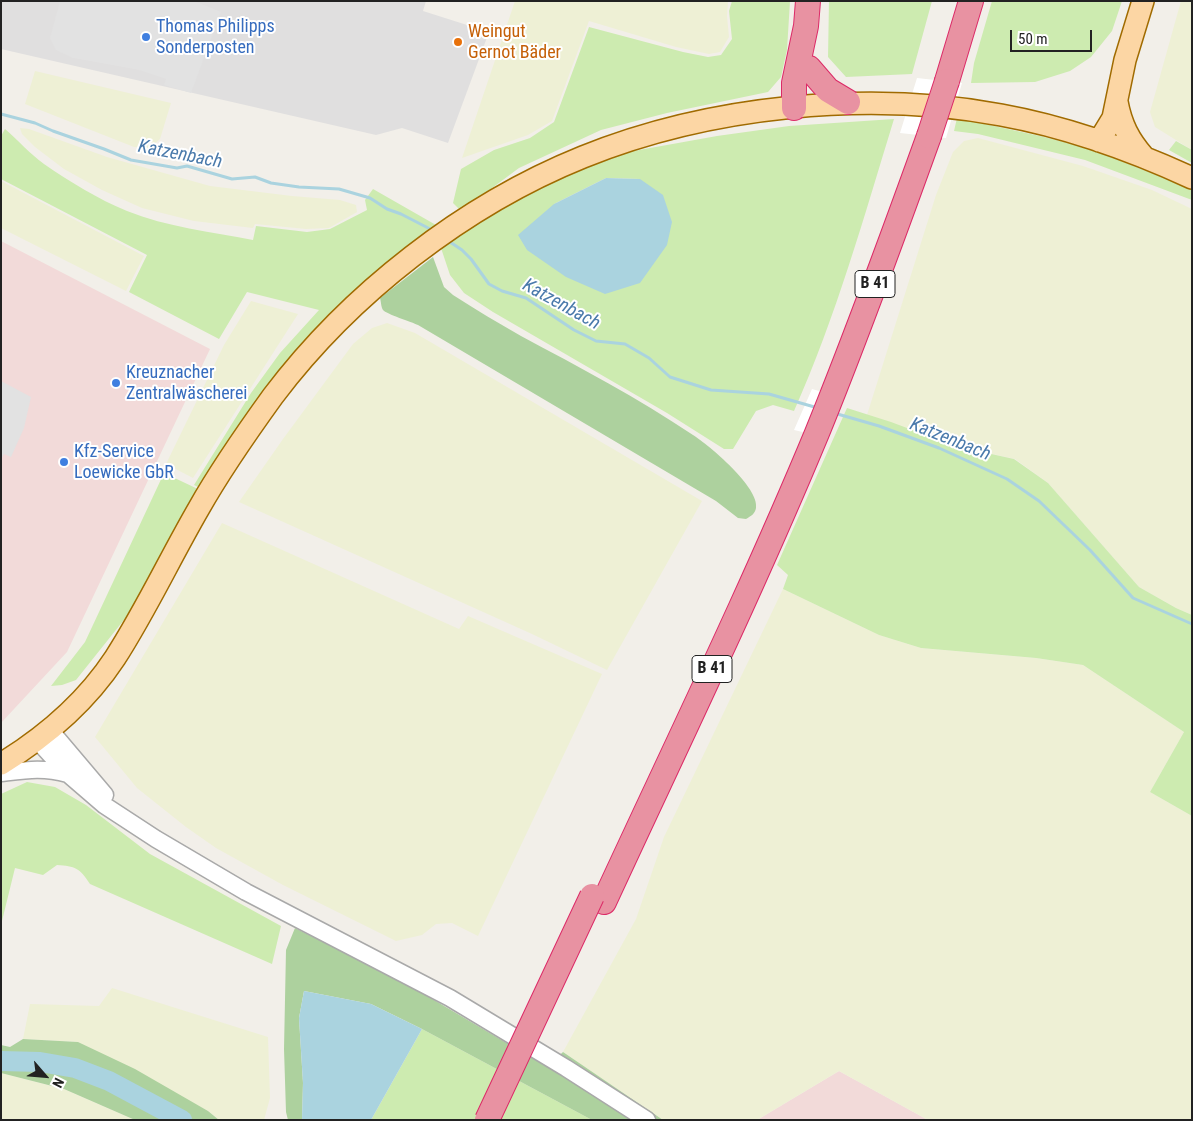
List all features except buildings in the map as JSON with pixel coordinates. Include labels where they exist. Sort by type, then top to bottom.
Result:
[{"type":"highway","points":[[798,107],[795,77],[806,26],[808,1]]},
{"type":"highway","name":"B 41","points":[[939,80],[955,1]]},
{"type":"highway","name":"B 41","points":[[487,1120],[598,899],[769,544],[809,434],[880,273],[939,80],[970,1]]},
{"type":"highway","points":[[798,107],[807,88],[809,68],[806,26]]},
{"type":"highway","points":[[809,68],[828,90],[848,102]]},
{"type":"highway","name":"B 41","points":[[503,1120],[598,899]]},
{"type":"main road","points":[[1096,140],[1110,125],[1125,60],[1143,1]]},
{"type":"main road","points":[[1096,140],[1109,93],[1125,60]]},
{"type":"main road","points":[[1117,101],[1126,133],[1144,156]]},
{"type":"main road","points":[[1,764],[43,735],[65,716],[96,683],[114,660],[200,507],[231,456],[275,394],[323,338],[359,302],[408,260],[482,209],[525,184],[581,158],[629,140],[743,114],[848,102],[913,104],[998,114],[1045,124],[1144,156],[1192,178]]},
{"type":"street","points":[[43,735],[68,774],[104,805],[191,861],[246,892],[450,998],[566,1068],[647,1120]]},
{"type":"street","points":[[43,735],[133,824]]},
{"type":"street","points":[[1,773],[50,769],[68,774]]},
{"type":"shaded area","points":[[1,1],[426,1],[423,11],[489,32],[448,143],[402,128],[376,135],[1,49]]},
{"type":"shaded area","points":[[60,1],[194,1],[221,12],[191,93],[164,85],[166,79],[139,70],[73,58],[56,50],[50,38]]},
{"type":"shaded area","points":[[1,241],[210,349],[67,652],[1,723]]},
{"type":"shaded area","points":[[1,381],[31,397],[24,428],[11,457],[4,454],[1,459]]},
{"type":"shaded area","points":[[839,1071],[928,1120],[757,1120]]},
{"type":"green space","points":[[515,1],[728,1],[729,37],[720,52],[709,54],[676,47],[589,21],[552,121],[528,135],[462,158]]},
{"type":"green space","points":[[732,1],[790,1],[787,50],[781,77],[768,92],[667,113],[601,130],[519,168],[461,211],[453,203],[461,169],[494,150],[530,138],[554,122],[589,27],[683,52],[708,57],[721,55],[732,39],[729,11]]},
{"type":"green space","points":[[829,1],[932,1],[912,74],[846,77],[828,57]]},
{"type":"green space","points":[[992,1],[1122,1],[1112,31],[1091,57],[1070,71],[1035,82],[971,83],[974,63]]},
{"type":"green space","points":[[1181,1],[1192,1],[1192,150],[1155,127],[1150,112]]},
{"type":"green space","points":[[35,71],[171,103],[160,139],[150,148],[134,147],[25,104]]},
{"type":"green space","points":[[957,118],[1088,148],[1192,189],[1192,200],[1085,160],[978,134],[954,131]]},
{"type":"green space","points":[[894,119],[836,303],[794,411],[773,405],[756,411],[733,449],[724,449],[667,413],[493,312],[464,293],[450,275],[441,248],[480,217],[563,174],[628,152],[717,136],[789,126]],"holes":[[[606,178],[640,179],[554,204]]]},
{"type":"green space","points":[[20,128],[29,129],[107,157],[210,186],[340,200],[356,205],[357,212],[329,228],[306,229],[255,224],[253,228],[194,221],[142,208],[102,190],[64,169],[35,147],[22,134]]},
{"type":"green space","points":[[5,129],[39,160],[84,190],[142,217],[173,225],[253,240],[256,226],[307,232],[330,229],[367,210],[365,200],[373,189],[436,225],[380,268],[311,337],[261,393],[202,489],[194,485],[251,393],[280,353],[319,310],[247,292],[219,339],[129,292],[147,255],[1,179],[1,136]]},
{"type":"green space","points":[[978,138],[1083,166],[1152,190],[1192,209],[1192,615],[1139,587],[1048,483],[1015,459],[955,446],[867,415],[936,195],[953,152],[964,141]]},
{"type":"green space","points":[[1176,141],[1192,150],[1192,163],[1169,150]]},
{"type":"green space","points":[[1,181],[144,256],[126,291],[1,228]]},
{"type":"green space","points":[[433,257],[444,287],[453,295],[512,331],[651,408],[710,448],[732,468],[750,490],[755,500],[756,508],[754,513],[746,519],[738,518],[716,501],[418,325],[383,310],[380,298]]},
{"type":"green space","points":[[251,301],[298,314],[193,478],[166,464],[224,345]]},
{"type":"green space","points":[[387,323],[415,333],[702,501],[607,670],[532,634],[239,502],[353,344],[372,328]]},
{"type":"green space","points":[[847,408],[955,446],[1014,459],[1048,483],[1139,587],[1192,615],[1192,816],[1150,792],[1184,732],[1083,665],[1036,658],[921,648],[879,635],[783,589],[788,575],[777,565]]},
{"type":"green space","points":[[164,473],[200,490],[135,606],[76,680],[62,685],[51,686],[85,642]]},
{"type":"green space","points":[[222,523],[459,629],[468,616],[602,674],[478,936],[452,923],[436,924],[422,935],[396,941],[283,885],[216,848],[186,827],[137,788],[95,737]]},
{"type":"green space","points":[[783,589],[879,635],[921,648],[1036,658],[1083,665],[1184,732],[1150,792],[1192,816],[1192,1120],[928,1120],[839,1071],[757,1120],[663,1120],[563,1052],[636,919],[664,837]]},
{"type":"green space","points":[[27,782],[55,787],[86,805],[150,854],[281,926],[272,964],[90,884],[80,871],[68,866],[57,865],[43,875],[15,868],[1,925],[1,794]]},
{"type":"green space","points":[[295,928],[402,981],[547,1067],[563,1052],[663,1120],[592,1120],[422,1029],[371,1004],[304,991],[299,1018],[303,1083],[302,1120],[288,1120],[286,1112],[284,1049],[286,950]]},
{"type":"green space","points":[[112,988],[268,1037],[270,1098],[264,1120],[219,1120],[208,1111],[78,1042],[23,1039],[30,1004],[99,1006]]},
{"type":"green space","points":[[422,1029],[592,1120],[371,1120]]},
{"type":"green space","points":[[23,1039],[78,1042],[135,1069],[208,1111],[219,1120],[135,1120],[64,1089],[1,1073],[1,1045],[10,1047]]},
{"type":"green space","points":[[1,1073],[64,1089],[135,1120],[1,1120]]},
{"type":"water","points":[[606,178],[640,179],[663,195],[672,222],[667,245],[640,283],[605,294],[566,277],[527,250],[518,235],[554,204]]},
{"type":"water","points":[[304,991],[371,1004],[422,1029],[371,1120],[302,1120],[303,1083],[299,1018]]},
{"type":"pier","points":[[917,78],[962,83],[946,138],[900,133]]},
{"type":"pier","points":[[812,389],[844,398],[828,438],[794,430]]},
{"type":"waterway","name":"Katzenbach","points":[[1,114],[35,123],[131,160],[177,168],[187,166],[232,179],[255,177],[271,183],[299,187],[339,189],[370,198],[387,209],[434,231]]},
{"type":"waterway","name":"Katzenbach","points":[[447,240],[471,259],[489,284],[502,291],[526,298],[574,330],[596,341],[625,344],[649,358],[670,377],[711,390],[769,394],[818,408]]},
{"type":"waterway","name":"Katzenbach","points":[[834,413],[879,426],[939,448],[1007,479],[1039,501],[1090,550],[1133,598],[1192,624]]},
{"type":"waterway","points":[[1,1061],[40,1062],[75,1068],[109,1081],[182,1120]]},
{"type":"place","name":"Thomas Philipps Sonderposten","points":[[146,37]]},
{"type":"place","name":"Weingut Gernot Bäder","points":[[458,42]]},
{"type":"place","name":"Kreuznacher Zentralwäscherei","points":[[116,383]]},
{"type":"place","name":"Kfz-Service Loewicke GbR","points":[[64,462]]}]
